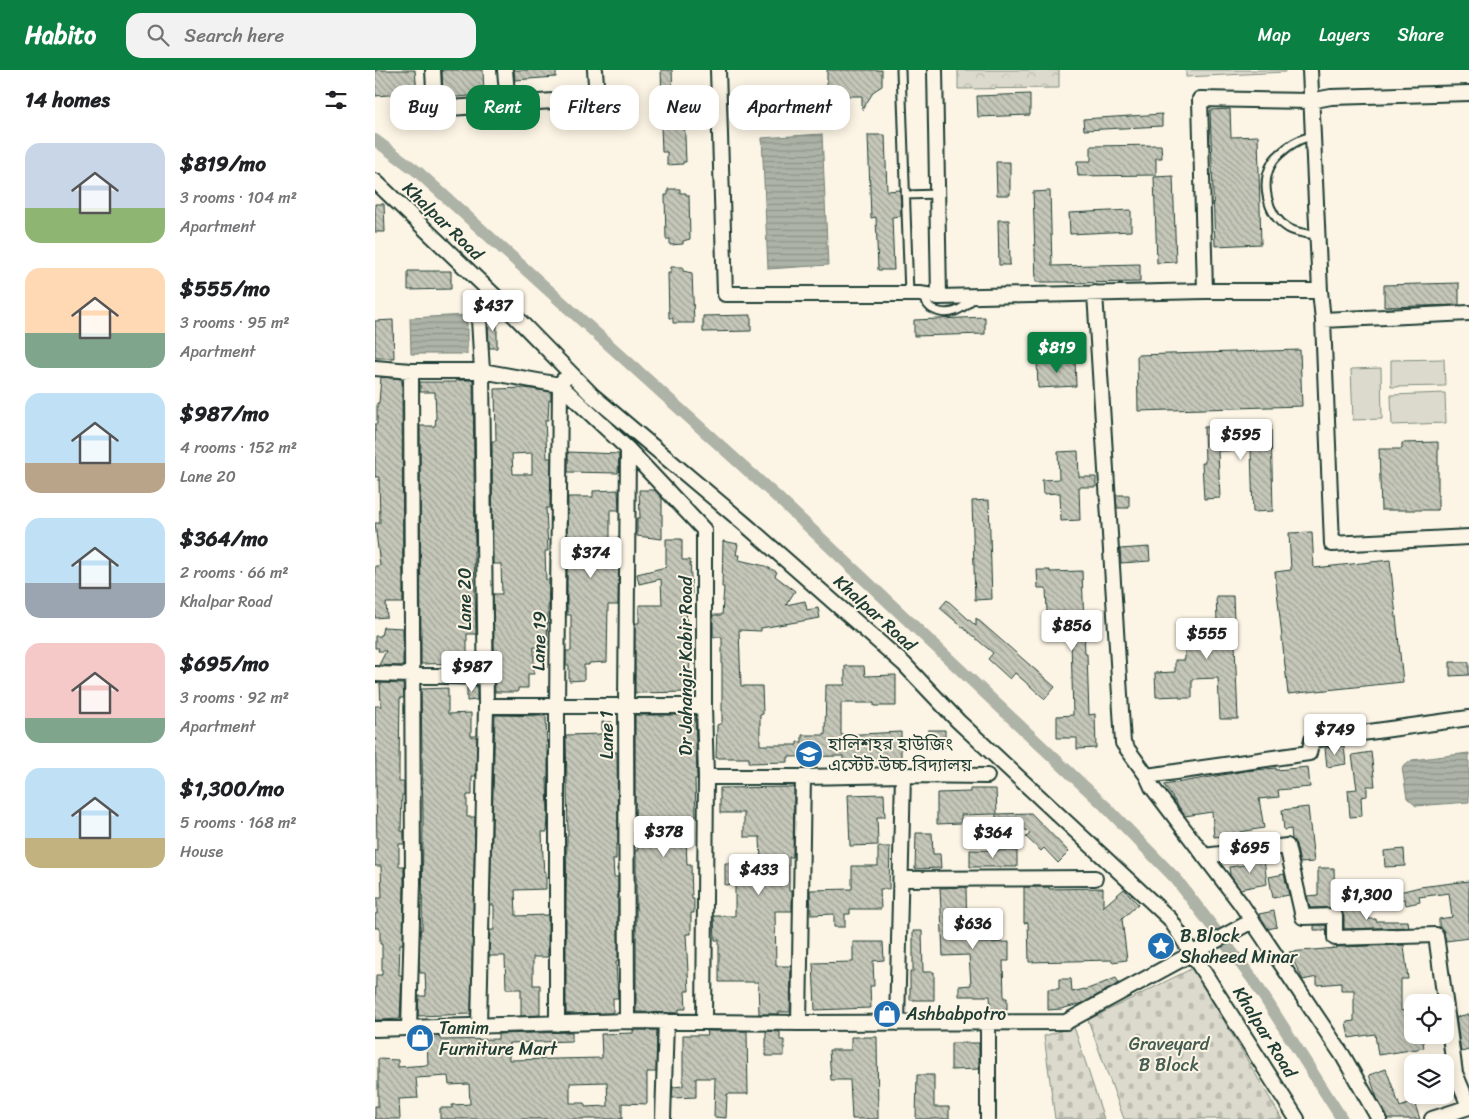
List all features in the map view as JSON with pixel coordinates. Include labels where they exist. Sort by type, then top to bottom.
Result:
[{"type":"street","points":[[433,70],[435,109],[466,107]]},
{"type":"street","points":[[505,70],[506,85]]},
{"type":"street","points":[[540,102],[597,98],[595,70]]},
{"type":"street","points":[[718,70],[725,294],[915,294],[939,297],[1205,291],[1320,291]]},
{"type":"street","points":[[935,70],[939,297]]},
{"type":"street","points":[[1309,70],[1323,320],[1332,544],[1469,537]]},
{"type":"street","points":[[1205,291],[1200,99],[1310,101],[1331,97],[1469,93]]},
{"type":"street","name":"Khalpar Road","points":[[375,182],[497,298],[593,396],[746,524],[904,664],[958,721],[1170,919],[1199,951],[1297,1119]]},
{"type":"street","points":[[1095,293],[1123,743],[1147,776],[1151,787],[1252,921],[1343,1056],[1379,1119]]},
{"type":"street","name":"Lane 20","points":[[479,1026],[486,706],[482,371],[479,319],[497,298]]},
{"type":"street","points":[[1323,320],[1469,313]]},
{"type":"street","points":[[375,368],[411,371],[482,371],[560,385],[567,370]]},
{"type":"street","points":[[409,1028],[413,883],[411,371]]},
{"type":"street","name":"Dr Jahangir Kabir Road","points":[[560,385],[628,449],[704,530],[706,777],[704,1021]]},
{"type":"street","name":"Lane 19","points":[[557,1024],[560,385]]},
{"type":"street","name":"Lane 1","points":[[627,1021],[626,705],[628,449]]},
{"type":"street","points":[[375,674],[485,676]]},
{"type":"street","points":[[486,706],[704,706]]},
{"type":"street","points":[[1147,776],[1309,754],[1312,740],[1469,718]]},
{"type":"street","points":[[897,1022],[902,879],[903,775]]},
{"type":"street","points":[[706,777],[987,776]]},
{"type":"street","points":[[799,1023],[803,777]]},
{"type":"street","points":[[1204,856],[1287,846],[1303,917],[1335,916],[1335,938],[1436,935],[1455,1073],[1469,1106],[1432,1119]]},
{"type":"street","points":[[902,879],[1095,878]]},
{"type":"street","points":[[375,1029],[627,1021],[799,1023],[1066,1022],[1252,921]]},
{"type":"street","points":[[663,1119],[666,1021]]},
{"type":"street","points":[[988,1022],[988,1119]]},
{"type":"lane","points":[[901,70],[906,195],[915,294],[931,308],[945,312],[957,311],[967,305],[975,296]]},
{"type":"lane","points":[[1313,137],[1294,143],[1272,162],[1267,176],[1266,191],[1275,216],[1288,228],[1317,235]]},
{"type":"lane","points":[[906,195],[938,194]]},
{"type":"green space","points":[[958,70],[1059,70],[1059,88],[958,89]]},
{"type":"green space","points":[[1186,70],[1285,70],[1285,72],[1186,77]]},
{"type":"green space","points":[[1444,359],[1445,386],[1391,387],[1391,360]]},
{"type":"green space","points":[[1381,368],[1382,419],[1353,420],[1351,369]]},
{"type":"green space","points":[[1445,393],[1446,423],[1392,425],[1391,395]]},
{"type":"green space","name":"Graveyard B Block","points":[[1193,968],[1282,1119],[1124,1119],[1088,1020]]},
{"type":"green space","points":[[1074,1027],[1104,1119],[1055,1119],[1044,1036]]},
{"type":"shaded area","points":[[822,134],[828,265],[768,269],[762,138]]},
{"type":"shaded area","points":[[467,315],[467,354],[411,354],[410,318]]},
{"type":"shaded area","points":[[1469,753],[1469,802],[1416,806],[1407,798],[1402,768],[1412,760]]},
{"type":"building","points":[[375,70],[415,70],[416,85],[390,85],[390,95],[375,96]]},
{"type":"building","points":[[442,70],[483,70],[484,85],[466,85],[466,96],[456,97],[456,85],[443,85]]},
{"type":"building","points":[[514,70],[556,70],[556,77],[515,80]]},
{"type":"building","points":[[661,70],[672,70],[673,85],[662,85]]},
{"type":"building","points":[[827,70],[882,70],[882,86],[874,91],[862,110],[862,96],[850,96],[850,85],[827,85]]},
{"type":"building","points":[[1030,94],[1030,115],[978,117],[977,96]]},
{"type":"building","points":[[1230,109],[1231,137],[1258,136],[1261,244],[1215,246],[1210,110]]},
{"type":"building","points":[[1162,114],[1162,126],[1084,130],[1083,119]]},
{"type":"building","points":[[661,130],[685,130],[686,162],[683,162],[683,164],[667,165],[667,152],[662,152]]},
{"type":"building","points":[[868,135],[885,135],[887,191],[900,190],[901,216],[892,217],[894,270],[878,270],[876,217],[871,218]]},
{"type":"building","points":[[1161,145],[1162,158],[1156,158],[1156,175],[1078,176],[1077,161],[1091,161],[1091,146]]},
{"type":"building","points":[[996,162],[1010,162],[1010,195],[997,195]]},
{"type":"building","points":[[1173,176],[1176,262],[1157,263],[1154,177]]},
{"type":"building","points":[[668,189],[680,189],[680,193],[689,195],[690,239],[683,241],[683,244],[670,245],[670,239],[666,239],[665,195],[668,195]]},
{"type":"building","points":[[1050,191],[1052,266],[1140,264],[1140,282],[1036,282],[1033,192]]},
{"type":"building","points":[[375,204],[384,204],[385,232],[375,232]]},
{"type":"building","points":[[1131,210],[1131,231],[1070,234],[1069,213]]},
{"type":"building","points":[[998,220],[1009,220],[1010,265],[999,265]]},
{"type":"building","points":[[671,267],[683,267],[683,271],[692,273],[694,323],[673,323],[673,318],[669,318],[668,273],[671,273]]},
{"type":"building","points":[[408,271],[451,271],[451,289],[408,290]]},
{"type":"building","points":[[1459,283],[1459,305],[1384,307],[1384,285]]},
{"type":"building","points":[[497,312],[497,348],[489,348],[488,322]]},
{"type":"building","points":[[751,315],[751,331],[703,332],[703,316]]},
{"type":"building","points":[[985,317],[985,334],[914,336],[914,320]]},
{"type":"building","points":[[393,320],[394,358],[375,358],[375,321]]},
{"type":"building","points":[[1300,350],[1302,406],[1138,411],[1137,355]]},
{"type":"building","points":[[1075,360],[1076,386],[1038,388],[1037,362]]},
{"type":"building","points":[[381,377],[402,379],[403,603],[386,603],[387,617],[375,618],[375,566],[380,566],[375,523],[380,523],[379,477],[375,477],[375,424],[377,424],[377,403],[379,403]]},
{"type":"building","points":[[457,380],[473,380],[476,634],[467,634],[467,663],[421,664],[420,426],[435,426],[436,416],[435,392],[420,392],[420,382],[456,382]]},
{"type":"building","points":[[525,388],[551,392],[548,420],[545,420],[547,458],[551,458],[550,508],[546,508],[548,551],[545,551],[546,580],[549,579],[547,647],[534,647],[534,674],[528,674],[528,688],[518,688],[518,692],[495,692],[493,594],[502,594],[501,564],[493,564],[492,441],[496,441],[495,389]],"holes":[[[532,453],[532,474],[513,474],[512,454]]]},
{"type":"building","points":[[1271,426],[1273,511],[1253,512],[1251,450],[1218,451],[1220,498],[1204,499],[1202,463],[1205,463],[1204,427]]},
{"type":"building","points":[[1438,442],[1438,510],[1381,510],[1379,449],[1402,449],[1402,443]]},
{"type":"building","points":[[1078,451],[1079,477],[1096,477],[1096,487],[1079,487],[1080,520],[1061,521],[1060,493],[1043,494],[1042,480],[1059,479],[1058,452]]},
{"type":"building","points":[[568,452],[619,454],[618,473],[568,472]]},
{"type":"building","points":[[618,490],[619,510],[610,510],[610,539],[619,538],[618,605],[608,605],[607,662],[584,665],[584,680],[569,681],[569,665],[566,665],[566,651],[571,651],[571,615],[567,615],[567,566],[592,566],[592,546],[567,546],[568,497],[593,497],[593,491]]},
{"type":"building","points":[[639,490],[655,490],[662,498],[662,539],[637,536],[637,518],[640,518]]},
{"type":"building","points":[[1116,495],[1129,495],[1129,508],[1117,508]]},
{"type":"building","points":[[989,500],[992,599],[975,600],[972,501]]},
{"type":"building","points":[[1312,532],[1314,568],[1390,560],[1403,682],[1288,694],[1275,572],[1291,570],[1289,533]]},
{"type":"building","points":[[666,539],[682,539],[682,560],[690,560],[692,595],[686,595],[687,636],[690,651],[689,692],[635,693],[635,623],[639,623],[639,605],[662,605],[661,579],[639,584],[637,574],[666,567]]},
{"type":"building","points":[[723,541],[738,544],[736,555],[740,555],[739,560],[765,566],[777,572],[775,576],[795,591],[786,605],[805,601],[807,610],[818,608],[820,618],[761,628],[761,631],[739,630],[741,686],[762,686],[763,714],[760,715],[760,745],[797,745],[797,742],[802,742],[802,735],[825,735],[826,685],[845,685],[845,666],[864,666],[865,676],[896,675],[896,706],[874,706],[874,703],[841,703],[841,735],[901,732],[901,763],[879,764],[879,761],[843,761],[843,756],[788,757],[788,762],[749,763],[749,758],[716,758],[717,725],[722,723],[722,637],[713,637],[713,615],[722,615],[724,587],[722,587]]},
{"type":"building","points":[[1149,547],[1150,561],[1121,563],[1120,549]]},
{"type":"building","points":[[1037,570],[1050,570],[1050,572],[1082,571],[1089,715],[1095,714],[1096,748],[1077,749],[1077,738],[1057,738],[1057,716],[1073,715],[1071,640],[1065,640],[1064,612],[1047,613],[1046,588],[1038,588]]},
{"type":"building","points":[[1216,596],[1233,596],[1238,719],[1220,719],[1218,678],[1192,679],[1192,698],[1179,698],[1179,696],[1156,697],[1155,673],[1175,672],[1175,660],[1185,660],[1184,621],[1217,621]]},
{"type":"building","points":[[947,600],[976,626],[976,618],[1055,687],[1045,699],[1015,673],[1010,679],[988,659],[993,653],[940,608]]},
{"type":"building","points":[[383,627],[403,628],[403,666],[379,665],[386,651],[378,651],[379,648],[375,648],[375,636],[381,636]]},
{"type":"building","points":[[1450,662],[1469,662],[1469,675],[1450,676]]},
{"type":"building","points":[[380,683],[403,684],[404,698],[400,698],[399,782],[404,782],[401,831],[404,831],[404,844],[399,844],[399,866],[404,866],[404,883],[403,944],[400,944],[399,975],[402,975],[400,1019],[375,1020],[376,975],[382,975],[380,928],[375,928],[377,898],[382,898],[381,866],[375,866],[375,850],[377,850],[375,706],[381,706]]},
{"type":"building","points":[[467,685],[477,686],[477,700],[467,701]]},
{"type":"building","points":[[448,688],[448,714],[471,713],[471,736],[477,736],[476,776],[472,776],[472,795],[467,795],[467,817],[475,817],[471,1014],[418,1016],[419,996],[426,996],[425,973],[420,973],[419,966],[420,930],[422,930],[423,820],[421,689]]},
{"type":"building","points":[[495,715],[546,716],[548,817],[547,832],[542,832],[546,889],[515,890],[516,916],[548,915],[548,957],[533,957],[533,985],[540,985],[540,1015],[521,1016],[521,989],[506,989],[505,956],[489,956],[490,930],[494,930],[494,905],[490,905]]},
{"type":"building","points":[[635,715],[695,715],[696,817],[692,817],[693,838],[686,838],[687,865],[691,865],[694,913],[691,913],[691,934],[686,934],[689,991],[685,991],[686,1009],[679,1009],[679,1013],[636,1012],[636,850],[638,850],[638,837],[646,837],[646,819],[635,819]]},
{"type":"building","points":[[602,722],[612,722],[613,752],[617,752],[618,845],[616,845],[616,859],[613,859],[614,877],[618,877],[618,961],[616,962],[618,998],[613,998],[613,1013],[566,1014],[568,836],[566,735],[602,734]]},
{"type":"building","points":[[928,730],[945,730],[945,747],[928,748]]},
{"type":"building","points":[[1344,746],[1346,764],[1327,767],[1325,748]]},
{"type":"building","points":[[1371,752],[1375,786],[1367,786],[1367,796],[1361,797],[1362,816],[1350,817],[1348,790],[1357,789],[1352,755]]},
{"type":"building","points":[[1308,767],[1310,787],[1278,790],[1279,797],[1259,799],[1264,828],[1240,832],[1240,834],[1214,837],[1212,812],[1185,816],[1164,785],[1245,771]]},
{"type":"building","points":[[794,787],[793,857],[789,857],[789,891],[792,891],[792,911],[775,911],[776,966],[791,966],[790,1012],[759,1014],[758,982],[719,982],[719,940],[715,940],[714,916],[735,916],[735,884],[725,885],[725,863],[761,864],[760,837],[744,837],[744,813],[720,813],[720,788]]},
{"type":"building","points":[[970,789],[996,789],[997,814],[1031,813],[1069,852],[1058,863],[1044,848],[1041,851],[1026,837],[1030,834],[1019,824],[996,824],[996,814],[961,815],[961,823],[937,824],[937,793],[970,792]]},
{"type":"building","points":[[884,794],[885,817],[877,817],[878,845],[850,846],[848,795]]},
{"type":"building","points":[[1308,807],[1314,862],[1300,863],[1296,844],[1292,839],[1291,829],[1284,830],[1282,810]]},
{"type":"building","points":[[916,833],[932,833],[933,854],[940,854],[941,868],[915,869]]},
{"type":"building","points":[[878,847],[890,847],[889,889],[880,889],[881,909],[850,909],[850,914],[845,914],[845,927],[834,927],[834,914],[811,915],[810,890],[852,889],[852,866],[878,866]]},
{"type":"building","points":[[1404,849],[1405,866],[1385,867],[1384,851]]},
{"type":"building","points":[[970,850],[1017,851],[1017,867],[970,867]]},
{"type":"building","points":[[1264,858],[1267,884],[1240,889],[1230,875],[1229,867],[1245,865],[1245,860]]},
{"type":"building","points":[[1318,868],[1334,868],[1335,907],[1310,908],[1307,896],[1318,895]]},
{"type":"building","points":[[1284,874],[1289,895],[1273,898],[1269,877]]},
{"type":"building","points":[[1469,881],[1469,938],[1446,941],[1443,930],[1439,927],[1439,919],[1452,917],[1449,893],[1419,897],[1420,902],[1406,905],[1405,899],[1393,901],[1391,894],[1420,887]]},
{"type":"building","points":[[966,887],[967,939],[981,939],[981,943],[1009,942],[1009,961],[1003,961],[1004,998],[1007,998],[1007,1010],[991,1011],[990,996],[959,996],[959,986],[971,985],[969,955],[943,956],[940,888]]},
{"type":"building","points":[[1024,887],[1049,887],[1049,889],[1103,888],[1103,907],[1124,889],[1138,904],[1122,919],[1127,960],[1112,962],[1112,960],[1029,962],[1028,922],[1024,923]]},
{"type":"building","points":[[1340,909],[1369,909],[1369,919],[1376,919],[1376,921],[1408,921],[1409,927],[1344,929],[1344,916]]},
{"type":"building","points":[[1274,911],[1277,927],[1268,929],[1259,914]]},
{"type":"building","points":[[1314,925],[1326,925],[1326,930],[1314,930]]},
{"type":"building","points":[[913,931],[922,931],[923,972],[934,972],[934,1000],[910,1000],[910,972],[913,972]]},
{"type":"building","points":[[853,942],[883,942],[884,960],[873,961],[874,986],[870,986],[871,1008],[815,1010],[813,963],[853,962]]},
{"type":"building","points":[[1404,945],[1408,979],[1401,979],[1401,1011],[1404,1010],[1404,1044],[1423,1044],[1424,1048],[1378,1055],[1375,1034],[1349,1038],[1346,1022],[1354,1021],[1354,990],[1341,990],[1341,983],[1317,985],[1317,977],[1303,980],[1289,952],[1337,947]]},
{"type":"building","points":[[1116,978],[1119,983],[1083,1003],[1061,1009],[1048,1010],[1048,989],[1059,989],[1059,979],[1071,979],[1072,992],[1085,990]]},
{"type":"building","points":[[1469,1014],[1469,1050],[1461,1052],[1456,1017]]},
{"type":"building","points":[[633,1030],[657,1030],[656,1072],[647,1072],[647,1104],[622,1103],[622,1119],[440,1119],[440,1108],[452,1108],[452,1105],[470,1104],[469,1084],[449,1085],[448,1076],[416,1078],[418,1098],[399,1099],[400,1119],[375,1119],[375,1106],[378,1106],[378,1059],[398,1060],[398,1067],[428,1065],[427,1038],[440,1037],[440,1040],[498,1039],[498,1034],[572,1032],[572,1041],[509,1043],[509,1060],[602,1058],[601,1034],[633,1033]],"holes":[[[607,1082],[608,1106],[585,1107],[585,1103],[570,1103],[570,1083]]]},
{"type":"building","points":[[706,1031],[747,1031],[748,1094],[727,1094],[726,1118],[714,1117],[715,1078],[696,1078],[696,1097],[672,1098],[673,1087],[683,1086],[683,1035],[707,1035]]},
{"type":"building","points":[[766,1031],[780,1032],[780,1040],[784,1040],[784,1056],[766,1056]]},
{"type":"building","points":[[851,1037],[877,1037],[878,1119],[852,1119],[850,1080],[831,1080],[829,1050],[851,1050]]},
{"type":"building","points":[[951,1043],[979,1043],[979,1069],[951,1070]]},
{"type":"building","points":[[1386,1069],[1400,1107],[1415,1104],[1420,1119],[1388,1119],[1377,1098],[1369,1075]]},
{"type":"building","points":[[917,1075],[934,1075],[934,1107],[949,1107],[949,1119],[916,1119]]},
{"type":"waterway","points":[[375,140],[418,172],[777,497],[1105,806],[1176,879],[1254,981],[1342,1119]]},
{"type":"place","name":"হালিশহর হাউজিং এস্টেট উচ্চ বিদ্যালয়","points":[[809,754]]},
{"type":"place","name":"B Block Shaheed Minar","points":[[1161,946]]},
{"type":"place","name":"Ashbabpotro","points":[[887,1014]]},
{"type":"place","name":"Tamim Furniture Mart","points":[[420,1038]]}]
